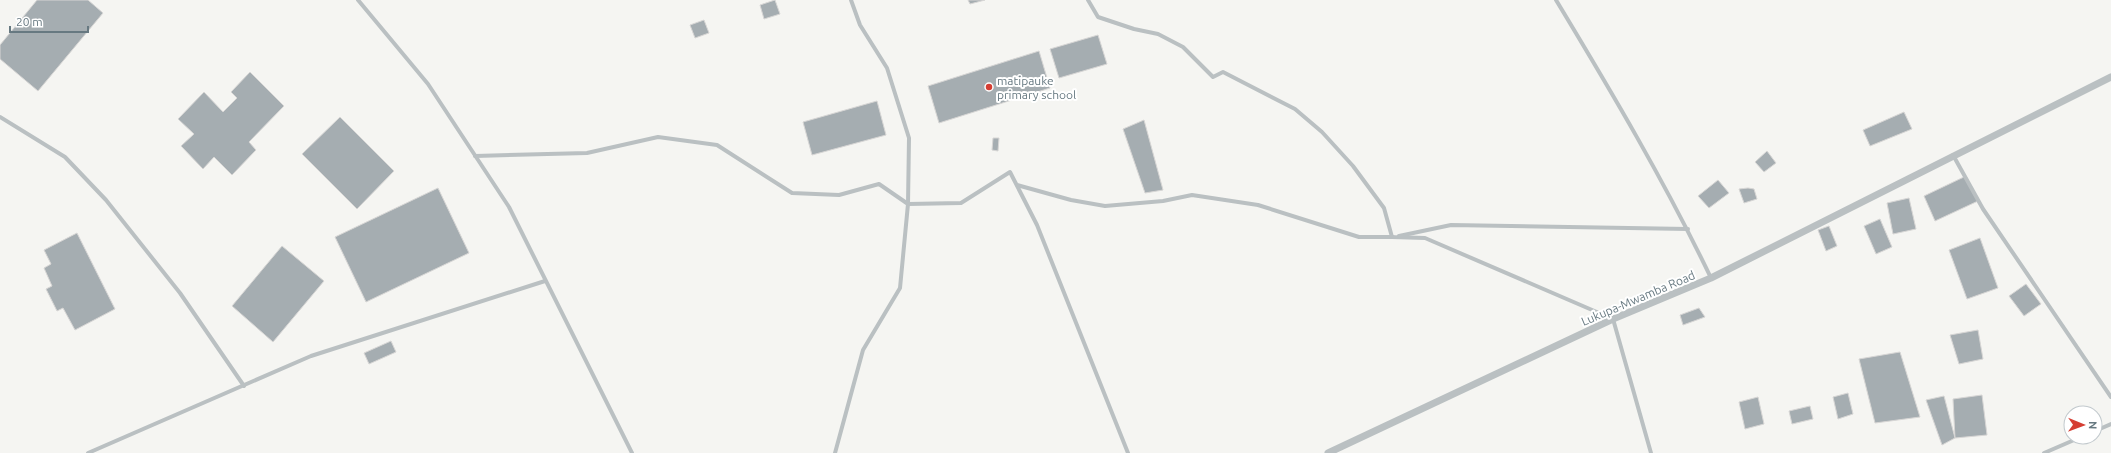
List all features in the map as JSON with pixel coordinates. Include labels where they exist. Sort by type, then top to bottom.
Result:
[{"type":"street","points":[[358,0],[428,84],[509,207],[632,453]]},
{"type":"street","points":[[835,453],[863,350],[900,288],[908,204],[909,138],[887,68],[860,25],[851,0]]},
{"type":"street","points":[[1088,0],[1098,17],[1134,29],[1158,34],[1183,47],[1212,77],[1223,72],[1295,109],[1322,132],[1362,178],[1384,208],[1392,237]]},
{"type":"street","points":[[1556,0],[1633,128],[1688,229],[1711,278]]},
{"type":"street","name":"Lukupa-Mwamba Road","points":[[1328,453],[1613,319],[1711,278],[1953,155],[2111,78]]},
{"type":"street","points":[[0,117],[65,157],[106,200],[180,292],[244,386]]},
{"type":"street","points":[[475,156],[587,153],[658,137],[717,145],[792,193],[839,195],[879,184],[908,204],[961,203],[1010,172],[1037,225],[1128,453]]},
{"type":"street","points":[[1953,155],[1983,209],[2111,397]]},
{"type":"street","points":[[1017,185],[1071,200],[1105,206],[1163,201],[1192,195],[1258,205],[1360,237],[1425,238],[1613,319],[1651,453]]},
{"type":"street","points":[[1392,237],[1451,225],[1688,229]]},
{"type":"street","points":[[88,453],[311,356],[545,281]]},
{"type":"street","points":[[2044,453],[2063,445]]},
{"type":"building","points":[[37,0],[88,0],[103,13],[38,91],[0,59],[0,45]]},
{"type":"building","points":[[775,0],[780,14],[764,19],[760,5]]},
{"type":"building","points":[[968,0],[985,0],[970,4]]},
{"type":"building","points":[[704,20],[709,33],[695,38],[690,25]]},
{"type":"building","points":[[1098,35],[1107,64],[1059,78],[1050,49]]},
{"type":"building","name":"matipauke primary school","points":[[1039,51],[1050,88],[939,123],[928,86]]},
{"type":"building","points":[[250,72],[284,106],[249,142],[256,150],[232,175],[214,157],[203,169],[181,146],[194,134],[178,119],[204,92],[223,112],[237,98],[231,92]]},
{"type":"building","points":[[877,101],[886,135],[812,155],[803,122]]},
{"type":"building","points":[[1904,112],[1912,129],[1870,146],[1863,130]]},
{"type":"building","points":[[340,117],[394,171],[357,209],[302,154]]},
{"type":"building","points":[[1144,120],[1163,190],[1145,193],[1123,129]]},
{"type":"building","points":[[993,138],[999,138],[998,151],[992,150]]},
{"type":"building","points":[[1767,151],[1776,163],[1764,172],[1755,162]]},
{"type":"building","points":[[1966,176],[1978,201],[1935,221],[1924,196]]},
{"type":"building","points":[[1718,180],[1729,193],[1709,208],[1698,196]]},
{"type":"building","points":[[438,188],[469,253],[366,302],[335,237]]},
{"type":"building","points":[[1739,189],[1754,189],[1757,199],[1744,203]]},
{"type":"building","points":[[1909,198],[1916,229],[1893,234],[1887,203]]},
{"type":"building","points":[[1880,219],[1892,247],[1876,254],[1864,226]]},
{"type":"building","points":[[1829,226],[1837,246],[1826,251],[1818,230]]},
{"type":"building","points":[[77,233],[115,309],[75,330],[63,308],[57,311],[46,289],[52,286],[44,268],[51,264],[44,250]]},
{"type":"building","points":[[1980,238],[1998,288],[1967,299],[1949,250]]},
{"type":"building","points":[[282,246],[324,281],[273,342],[232,306]]},
{"type":"building","points":[[2026,284],[2041,304],[2024,316],[2009,296]]},
{"type":"building","points":[[1699,308],[1705,317],[1683,325],[1680,315]]},
{"type":"building","points":[[1978,330],[1983,359],[1959,364],[1950,335]]},
{"type":"building","points":[[391,341],[396,352],[369,364],[364,353]]},
{"type":"building","points":[[1900,352],[1920,417],[1875,423],[1859,359]]},
{"type":"building","points":[[1848,393],[1853,414],[1838,419],[1833,397]]},
{"type":"building","points":[[1982,395],[1987,435],[1955,438],[1953,399]]},
{"type":"building","points":[[1944,396],[1955,438],[1942,445],[1926,400]]},
{"type":"building","points":[[1758,397],[1764,424],[1745,429],[1739,402]]},
{"type":"building","points":[[1810,406],[1813,419],[1792,424],[1789,411]]},
{"type":"place","name":"matipauke primary school","points":[[989,87]]}]
